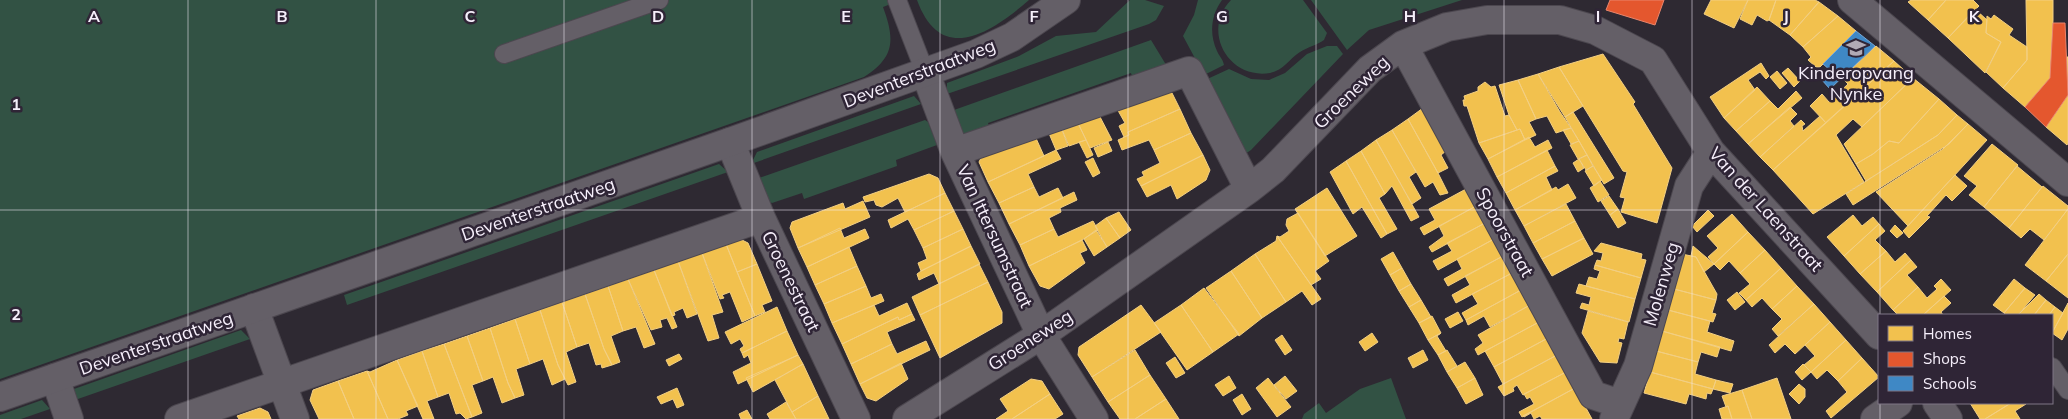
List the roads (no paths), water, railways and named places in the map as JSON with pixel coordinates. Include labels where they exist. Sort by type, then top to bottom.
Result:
[{"type":"street","name":"Deventerstraatweg","points":[[0,397],[925,72],[1012,37],[1066,0]]},
{"type":"street","points":[[1852,0],[2068,182]]},
{"type":"street","name":"Groeneweg","points":[[907,419],[1041,335],[1249,189],[1273,170],[1370,68],[1403,45],[1447,27],[1488,20],[1560,20],[1595,30],[1636,50],[1653,60],[1664,75]]},
{"type":"street","name":"Spoorstraat","points":[[1403,45],[1593,395],[1617,412]]},
{"type":"street","points":[[955,152],[1189,71],[1249,189]]},
{"type":"street","name":"Van Ittersumstraat","points":[[925,72],[955,152],[1041,335],[1094,419]]},
{"type":"street","name":"Van der Laenstraat","points":[[1664,75],[1712,152],[1878,334]]},
{"type":"street","name":"Groenestraat","points":[[730,142],[760,218],[856,419]]},
{"type":"street","name":"Molenweg","points":[[1617,412],[1638,366],[1689,186],[1712,152]]},
{"type":"street","points":[[179,419],[760,218]]},
{"type":"street","points":[[254,308],[295,419]]},
{"type":"street","points":[[55,378],[69,419]]},
{"type":"street","points":[[1875,419],[1897,404]]},
{"type":"street","points":[[1938,404],[1948,419]]},
{"type":"lane","points":[[504,54],[659,0]]},
{"type":"lane","points":[[897,0],[925,72]]},
{"type":"lane","points":[[2053,368],[2068,390]]},
{"type":"place","name":"Kinderopvang Nynke","points":[[1856,48]]}]
